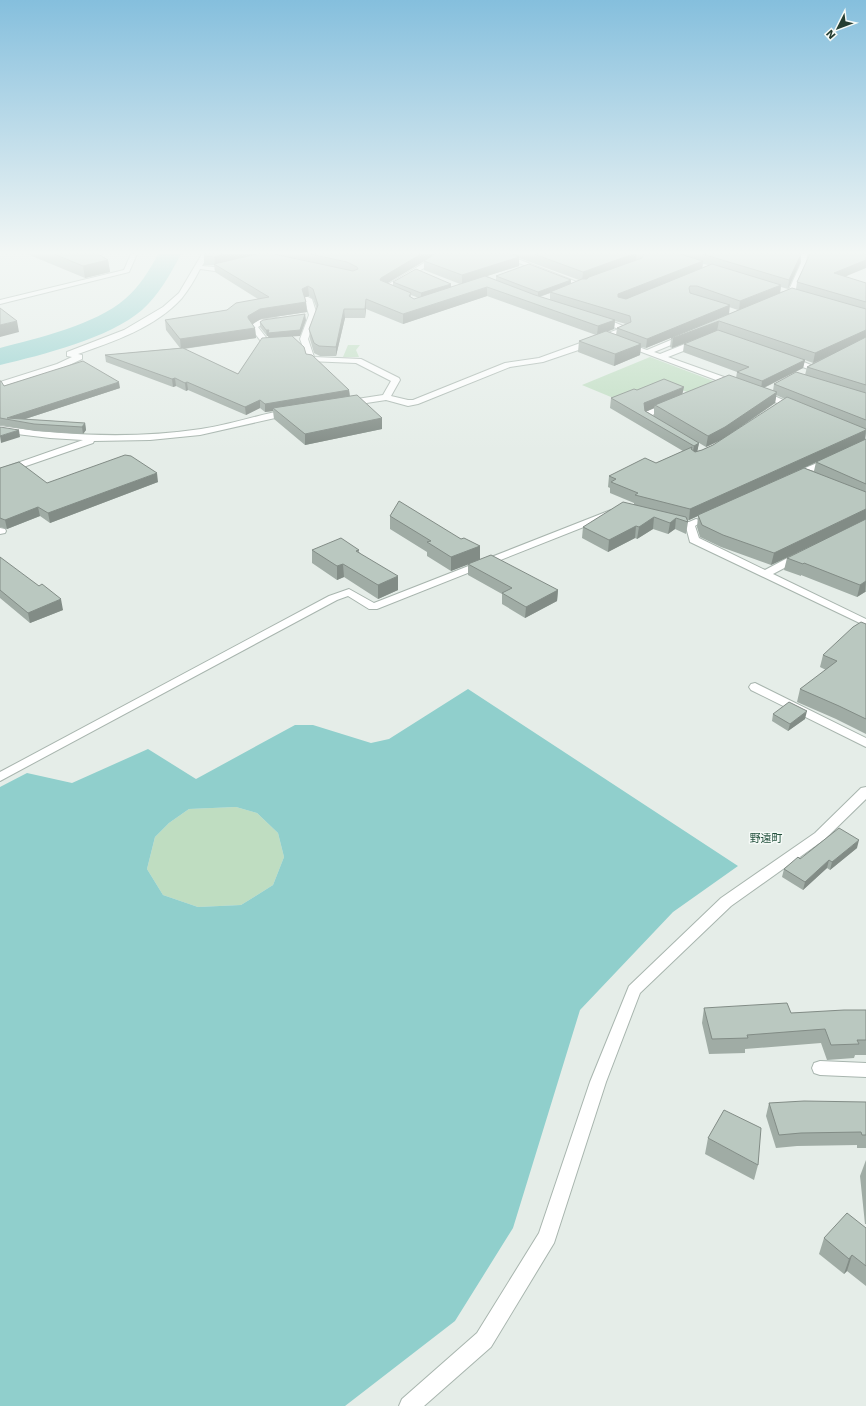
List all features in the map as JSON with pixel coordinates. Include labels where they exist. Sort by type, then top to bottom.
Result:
[{"type":"street","points":[[0,386],[60,366],[79,357],[70,354],[108,341],[138,327],[148,320]]},
{"type":"street","points":[[279,320],[261,322],[254,327],[266,342],[282,341]]},
{"type":"street","points":[[307,320],[300,340],[311,359],[358,362],[396,380],[386,397]]},
{"type":"street","points":[[339,404],[386,397],[408,403],[415,402],[508,365],[540,360],[595,340],[605,338],[626,329],[599,320]]},
{"type":"street","points":[[595,335],[648,352],[742,386]]},
{"type":"street","points":[[648,352],[690,335]]},
{"type":"street","points":[[661,357],[703,340]]},
{"type":"street","points":[[784,357],[817,366],[801,375]]},
{"type":"street","points":[[714,387],[728,381]]},
{"type":"street","points":[[775,388],[758,392],[805,411]]},
{"type":"street","points":[[665,427],[648,418],[648,414],[677,402]]},
{"type":"street","points":[[771,410],[784,403]]},
{"type":"street","points":[[0,429],[35,434],[95,439],[168,436],[202,432],[300,410]]},
{"type":"street","points":[[0,472],[95,439]]},
{"type":"street","points":[[787,480],[837,457]]},
{"type":"street","points":[[801,473],[816,479]]},
{"type":"street","points":[[0,777],[333,598],[348,592],[373,607],[621,509]]},
{"type":"street","points":[[660,517],[690,525],[704,519]]},
{"type":"street","points":[[690,525],[694,540],[866,623]]},
{"type":"street","points":[[765,574],[805,553]]},
{"type":"street","points":[[755,687],[866,743]]},
{"type":"street","points":[[409,1406],[484,1340],[547,1238],[598,1082],[634,990],[726,902],[820,836],[866,791]]},
{"type":"street","points":[[820,1068],[866,1070]]},
{"type":"green space","points":[[348,345],[360,345],[356,350],[359,357],[343,357]]},
{"type":"green space","points":[[650,357],[716,382],[690,393],[665,384],[623,402],[582,385]]},
{"type":"green space","points":[[236,807],[257,813],[278,833],[284,857],[273,885],[241,905],[198,907],[163,895],[147,869],[155,837],[169,823],[189,809]]},
{"type":"water","points":[[468,689],[738,866],[673,912],[580,1010],[513,1228],[455,1321],[345,1406],[0,1406],[0,787],[27,773],[72,783],[148,749],[196,779],[295,725],[313,725],[371,743],[389,739]],"holes":[[[236,807],[257,813],[278,833],[284,857],[273,885],[241,905],[198,907],[163,895],[147,869],[155,837],[169,823],[189,809]]]},
{"type":"building","points":[[0,320],[15,320],[17,321],[0,325]]},
{"type":"building","points":[[165,320],[249,320],[255,328],[180,339]]},
{"type":"building","points":[[263,320],[303,320],[300,330],[268,333],[269,330],[266,330],[260,322]]},
{"type":"building","points":[[313,320],[342,320],[336,347],[319,346],[314,343],[309,329]]},
{"type":"building","points":[[580,320],[615,320],[598,326]]},
{"type":"building","points":[[631,320],[694,320],[647,339],[617,328],[631,322]]},
{"type":"building","points":[[715,320],[866,320],[866,330],[815,353],[719,321],[671,338]]},
{"type":"building","points":[[718,330],[805,360],[762,381],[737,372],[749,367],[684,344]]},
{"type":"building","points":[[606,331],[641,344],[615,354],[579,341]]},
{"type":"building","points":[[292,336],[304,347],[306,354],[312,355],[349,390],[265,404],[260,400],[245,407],[187,382],[185,383],[175,378],[172,379],[105,355],[183,348],[238,374],[262,338]]},
{"type":"building","points":[[866,337],[866,385],[807,367]]},
{"type":"building","points":[[83,361],[119,382],[7,418],[85,423],[82,427],[34,424],[0,418],[0,381],[4,386]]},
{"type":"building","points":[[796,372],[866,393],[866,420],[774,384]]},
{"type":"building","points":[[729,375],[777,392],[725,427],[708,436],[655,405]]},
{"type":"building","points":[[664,379],[684,387],[644,403],[645,411],[699,443],[694,446],[611,398],[634,389],[637,390]]},
{"type":"building","points":[[357,395],[382,418],[305,434],[273,408]]},
{"type":"building","points":[[787,397],[866,430],[690,509],[635,495],[638,493],[611,482],[616,479],[609,476],[645,458],[656,463],[692,447],[691,449],[695,452],[713,445]]},
{"type":"building","points":[[0,427],[19,430],[0,436]]},
{"type":"building","points":[[866,439],[866,484],[816,462]]},
{"type":"building","points":[[125,455],[131,456],[157,473],[48,513],[38,507],[5,520],[0,518],[0,468],[19,462],[47,483]]},
{"type":"building","points":[[804,468],[866,492],[866,509],[774,553],[723,535],[702,525],[698,515]]},
{"type":"building","points":[[399,501],[461,539],[464,538],[480,546],[451,557],[427,542],[431,541],[390,516]]},
{"type":"building","points":[[623,502],[686,517],[688,522],[676,518],[670,523],[654,517],[639,527],[636,526],[609,540],[583,527]]},
{"type":"building","points":[[866,519],[866,581],[860,585],[804,563],[803,564],[787,558]]},
{"type":"building","points":[[341,538],[359,550],[356,551],[398,576],[378,585],[343,564],[337,566],[312,550]]},
{"type":"building","points":[[491,555],[558,590],[526,607],[502,593],[512,588],[468,564]]},
{"type":"building","points":[[0,557],[39,586],[42,584],[61,599],[28,613],[0,590]]},
{"type":"building","points":[[861,622],[866,624],[866,719],[800,689],[837,661],[823,655],[853,627]]},
{"type":"building","points":[[789,702],[807,711],[790,724],[773,714]]},
{"type":"building","points":[[839,828],[859,840],[832,862],[829,860],[805,882],[784,869],[798,857],[800,859]]},
{"type":"building","points":[[787,1003],[791,1013],[866,1010],[866,1040],[857,1040],[859,1044],[831,1045],[825,1029],[747,1035],[748,1038],[712,1039],[704,1008]]},
{"type":"building","points":[[804,1101],[866,1102],[866,1135],[862,1135],[861,1132],[779,1135],[769,1103]]},
{"type":"building","points":[[724,1110],[761,1128],[758,1165],[708,1138]]},
{"type":"building","points":[[847,1213],[866,1228],[866,1266],[852,1255],[849,1259],[824,1238]]},
{"type":"waterway","points":[[0,357],[70,336],[109,320]]},
{"type":"district","name":"野遠町","points":[[766,838]]}]
